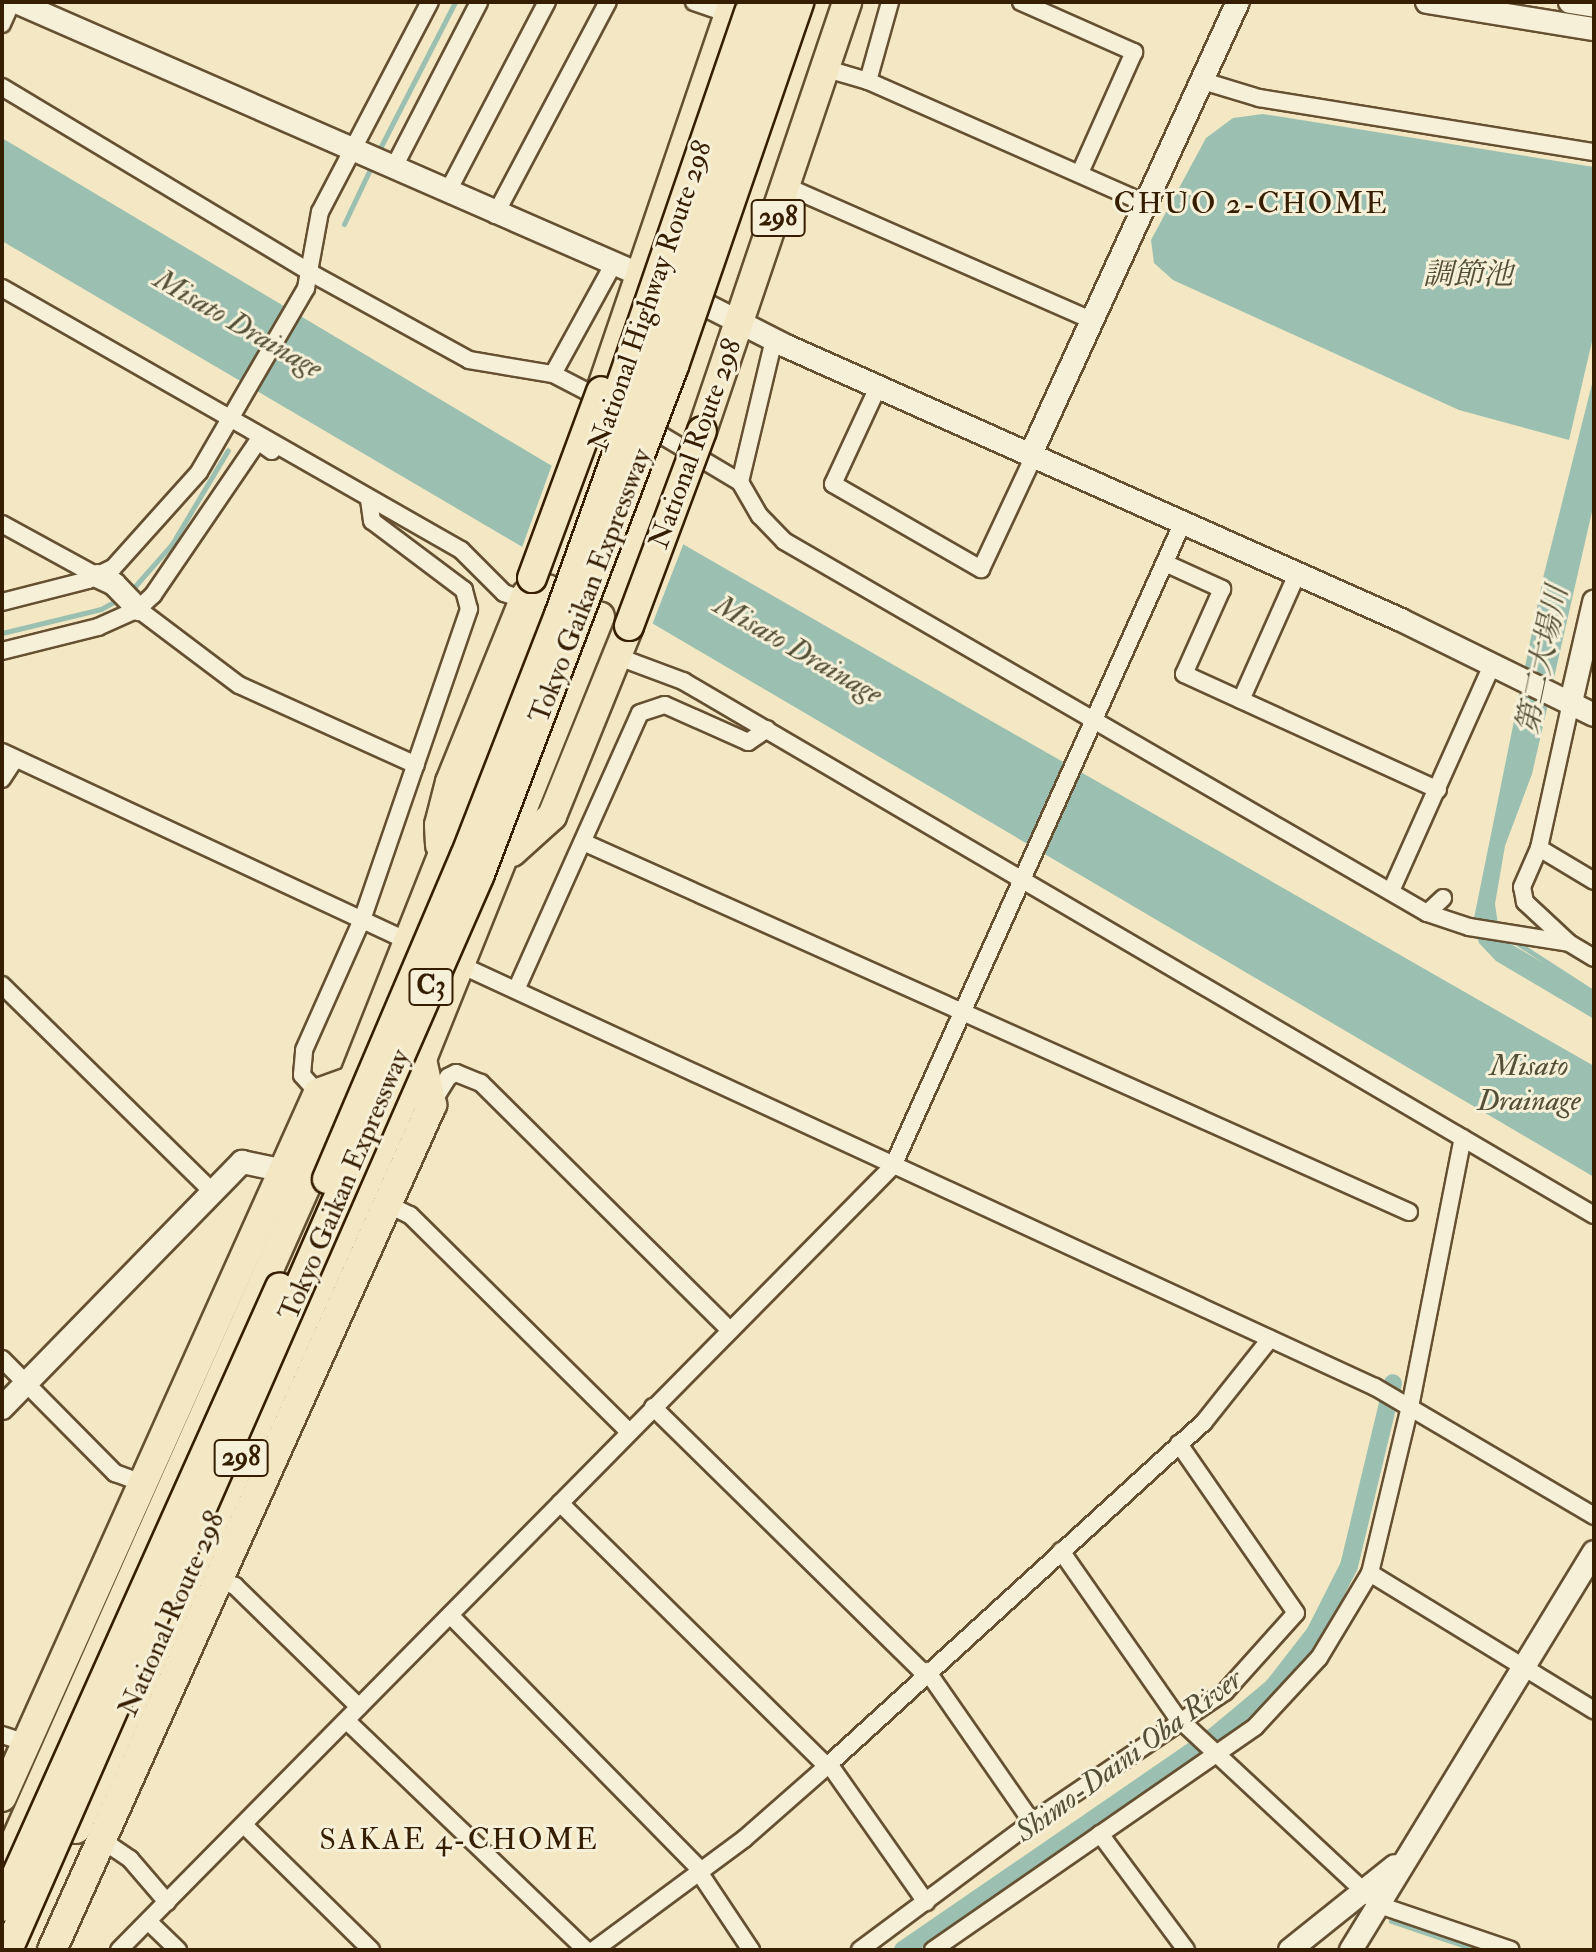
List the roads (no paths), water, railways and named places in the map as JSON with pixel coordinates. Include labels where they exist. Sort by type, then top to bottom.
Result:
[{"type":"highway","name":"Tokyo Gaikan Expressway","points":[[2,1907],[295,1254],[465,856],[727,148],[771,2]]},
{"type":"highway","name":"Tokyo Gaikan Expressway","points":[[8,1950],[480,874],[674,366],[799,2]]},
{"type":"highway","name":"National Highway Route 298","points":[[600,616],[765,159],[813,2]]},
{"type":"highway","name":"National Route 298","points":[[502,863],[552,816],[629,626],[742,319],[847,2]]},
{"type":"highway","name":"National Route 298","points":[[2,1871],[353,1080],[442,866],[439,825],[450,782],[533,598],[602,387],[738,6]]},
{"type":"highway","name":"National Highway Route 298","points":[[533,598],[738,6]]},
{"type":"highway","name":"National Route 298","points":[[22,1950],[422,1059],[600,616]]},
{"type":"highway","points":[[422,1059],[432,1105]]},
{"type":"highway","points":[[2,1797],[15,1739],[145,1484],[318,1093],[353,1080]]},
{"type":"highway","name":"National Route 298","points":[[52,1950],[432,1105]]},
{"type":"street","points":[[2,24],[14,2],[357,148],[495,215],[742,319],[774,339],[1297,574],[1594,715]]},
{"type":"street","points":[[2,602],[97,576],[118,564],[182,496],[309,281],[318,217],[357,148],[430,2]]},
{"type":"street","points":[[391,165],[479,2]]},
{"type":"street","points":[[447,193],[547,2]]},
{"type":"street","points":[[495,215],[608,2]]},
{"type":"street","points":[[694,2],[738,6]]},
{"type":"street","points":[[868,81],[890,2]]},
{"type":"street","points":[[1021,2],[1134,52],[1080,173]]},
{"type":"street","points":[[878,387],[833,484],[981,569],[1144,203],[1238,2]]},
{"type":"street","points":[[1427,2],[1594,29]]},
{"type":"street","points":[[1570,2],[1594,6]]},
{"type":"street","points":[[827,69],[868,81],[1144,203]]},
{"type":"street","points":[[1203,81],[1259,98],[1594,152]]},
{"type":"street","points":[[2,87],[309,281],[481,366],[553,374],[740,482],[760,516],[784,541],[1091,728],[1427,913],[1469,927],[1569,943]]},
{"type":"street","points":[[788,187],[1091,320]]},
{"type":"street","points":[[553,374],[613,265]]},
{"type":"street","points":[[2,288],[236,408],[340,481],[461,550],[504,593],[533,598]]},
{"type":"street","points":[[740,482],[774,339]]},
{"type":"street","points":[[2,651],[98,627],[138,609],[153,595],[258,441],[321,481],[340,481]]},
{"type":"street","points":[[318,1093],[306,1083],[299,1064],[362,920],[469,609],[464,590],[372,521],[369,499]]},
{"type":"street","points":[[2,524],[114,584],[138,609],[239,685],[416,765]]},
{"type":"street","points":[[119,1950],[347,1721],[628,1431],[893,1166],[1182,524]]},
{"type":"street","points":[[1165,563],[1222,589],[1184,674],[1438,790]]},
{"type":"street","points":[[1241,700],[1297,574]]},
{"type":"street","points":[[1594,602],[1567,700],[1539,848],[1522,887],[1525,902],[1569,943],[1594,958]]},
{"type":"street","points":[[590,643],[665,672],[767,729],[1594,1215]]},
{"type":"street","points":[[1391,891],[1492,665]]},
{"type":"street","points":[[516,990],[640,713],[665,705],[748,742],[767,729]]},
{"type":"street","points":[[2,779],[9,756],[1375,1387],[1594,1516]]},
{"type":"street","points":[[583,842],[1409,1212]]},
{"type":"street","points":[[1539,848],[1594,881]]},
{"type":"street","points":[[1427,913],[1443,898]]},
{"type":"street","points":[[2,985],[213,1192]]},
{"type":"street","points":[[432,1105],[448,1077],[456,1073],[481,1083],[730,1330]]},
{"type":"street","points":[[933,1950],[1215,1754],[1287,1698],[1319,1658],[1370,1573],[1410,1407],[1463,1138]]},
{"type":"street","points":[[2,1408],[242,1162],[285,1171]]},
{"type":"street","points":[[387,1204],[410,1215],[628,1431]]},
{"type":"street","points":[[594,1950],[700,1871],[828,1765],[926,1672],[1179,1444],[1270,1339]]},
{"type":"street","points":[[2,1359],[115,1473],[145,1484]]},
{"type":"street","points":[[653,1407],[926,1672],[1032,1822]]},
{"type":"street","points":[[860,1950],[1032,1822],[1184,1724],[1247,1671],[1296,1613],[1179,1444]]},
{"type":"street","points":[[560,1503],[828,1765],[926,1902]]},
{"type":"street","points":[[1061,1551],[1184,1724],[1372,1898],[1511,1950]]},
{"type":"street","points":[[1290,1950],[1372,1898],[1408,1855],[1594,1552]]},
{"type":"street","points":[[1370,1573],[1594,1710]]},
{"type":"street","points":[[220,1581],[235,1586],[359,1707]]},
{"type":"street","points":[[450,1615],[700,1871],[751,1950]]},
{"type":"street","points":[[347,1721],[586,1950]]},
{"type":"street","points":[[244,1825],[371,1950]]},
{"type":"street","points":[[1100,1834],[1186,1950]]},
{"type":"street","points":[[102,1840],[130,1859],[167,1902]]},
{"type":"street","points":[[1351,1950],[1372,1898]]},
{"type":"street","points":[[148,1921],[178,1950]]},
{"type":"water","name":"調節池","points":[[1263,114],[1594,167],[1594,333],[1569,440],[1459,410],[1173,280],[1154,263],[1151,240],[1206,138],[1233,118]]},
{"type":"water","name":"Misato Drainage","points":[[2,138],[693,550],[1594,1066],[1594,1177],[2,241]]},
{"type":"water","name":"第二大場川","points":[[1594,376],[1594,503],[1532,774],[1505,846],[1495,904],[1499,931],[1509,943],[1594,992],[1594,1019],[1496,961],[1479,943],[1473,923],[1543,578]]},
{"type":"waterway","points":[[377,154],[455,2]]},
{"type":"waterway","points":[[344,224],[373,163]]},
{"type":"waterway","points":[[129,593],[172,544],[228,450]]},
{"type":"waterway","points":[[2,633],[101,609],[121,598]]},
{"type":"waterway","points":[[1511,939],[1594,993]]},
{"type":"waterway","name":"Shimo-Daini Oba River","points":[[903,1950],[1217,1734],[1273,1687],[1315,1633],[1349,1566],[1393,1383]]},
{"type":"waterway","points":[[1539,1667],[1594,1700]]},
{"type":"waterway","points":[[1391,1921],[1477,1950]]},
{"type":"district","name":"CHUO 2-CHOME","points":[[1251,204]]},
{"type":"district","name":"SAKAE 4-CHOME","points":[[459,1840]]}]
